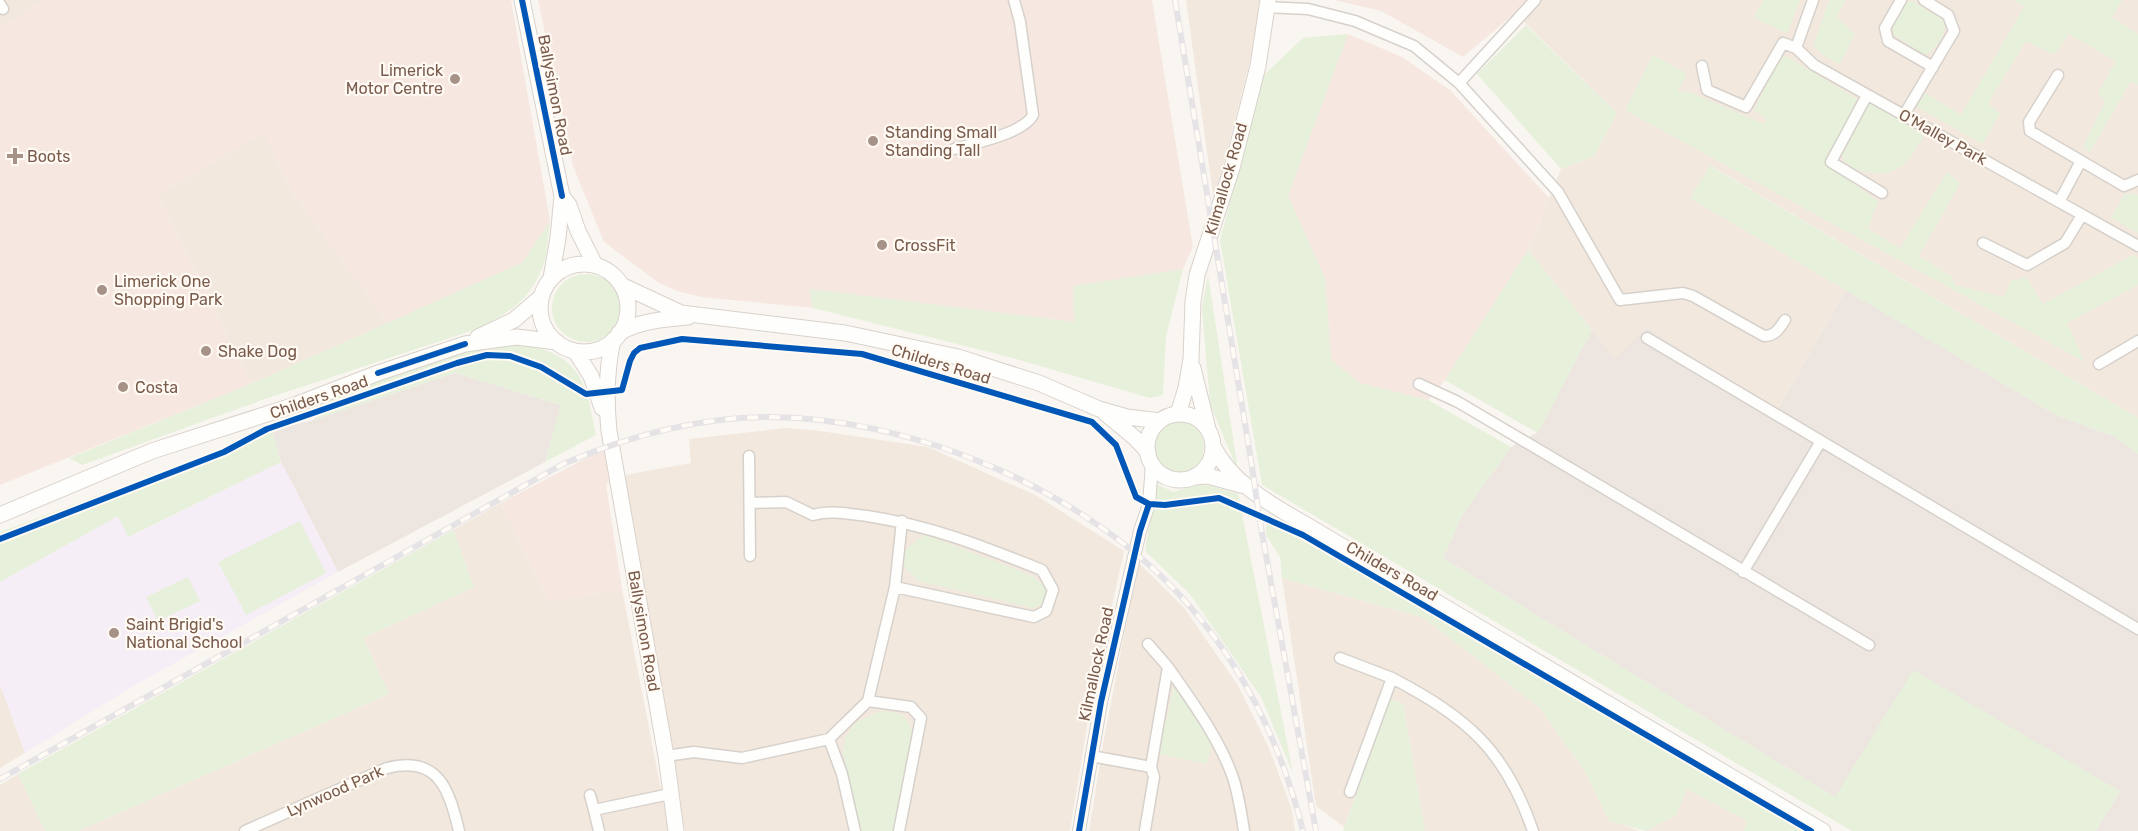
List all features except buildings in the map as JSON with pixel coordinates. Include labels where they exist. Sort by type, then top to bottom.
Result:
[{"type":"main road","name":"Ballysimon Road","points":[[522,0],[562,195],[551,278]]},
{"type":"main road","name":"Kilmallock Road","points":[[1178,414],[1186,388],[1191,359],[1193,301],[1197,275],[1232,168],[1258,66],[1268,3]]},
{"type":"main road","name":"Ballysimon Road","points":[[562,195],[569,205],[578,231],[595,265]]},
{"type":"main road","points":[[576,264],[595,265],[610,273],[621,285],[627,303],[627,312],[616,337],[595,350],[575,351],[556,342],[542,322],[540,310],[541,297],[551,278],[558,272],[576,264]]},
{"type":"main road","name":"Childers Road","points":[[621,285],[669,308],[697,316],[846,333],[958,357],[1039,383],[1098,409],[1127,417],[1160,421]]},
{"type":"main road","name":"Childers Road","points":[[0,514],[152,451],[295,405],[465,344],[514,320],[541,297]]},
{"type":"main road","name":"Childers Road","points":[[616,337],[633,327],[667,319],[697,316]]},
{"type":"main road","name":"Childers Road","points":[[465,344],[517,337],[556,342]]},
{"type":"main road","name":"Ballysimon Road","points":[[616,337],[609,356],[606,393],[609,431],[666,756],[676,831]]},
{"type":"main road","name":"Ballysimon Road","points":[[575,351],[591,376],[609,431]]},
{"type":"main road","name":"Kilmallock Road","points":[[1191,359],[1208,430]]},
{"type":"main road","name":"Childers Road","points":[[1098,409],[1135,438],[1150,458]]},
{"type":"main road","points":[[1178,414],[1195,417],[1208,430],[1213,447],[1210,460],[1206,467],[1194,477],[1178,480],[1168,477],[1161,473],[1150,458],[1149,438],[1160,421],[1178,414]]},
{"type":"main road","name":"Childers Road","points":[[1213,447],[1220,459],[1244,485],[1325,536],[1823,831]]},
{"type":"main road","name":"Childers Road","points":[[1194,477],[1208,476],[1244,485]]},
{"type":"street","points":[[954,149],[1017,129],[1029,122],[1032,115],[1020,22],[1014,0]]},
{"type":"street","points":[[1459,83],[1535,0]]},
{"type":"street","points":[[1702,66],[1707,90],[1746,107],[1783,43],[1796,48],[1813,0]]},
{"type":"street","points":[[1901,0],[1885,28],[1888,41],[1933,67]]},
{"type":"street","points":[[1904,115],[1954,31],[1948,15],[1924,0]]},
{"type":"street","points":[[1268,3],[1308,9],[1355,21],[1414,46],[1459,83],[1558,192],[1620,300],[1683,293],[1693,296],[1764,336],[1777,332],[1785,320]]},
{"type":"street","name":"O'Malley Park","points":[[1796,48],[1814,65],[2138,246]]},
{"type":"street","points":[[2058,75],[2029,122],[2030,131],[2124,186],[2138,180]]},
{"type":"street","points":[[1867,95],[1831,162],[1882,193]]},
{"type":"street","points":[[2059,202],[2081,161]]},
{"type":"street","points":[[1983,243],[2027,265],[2064,243],[2082,215]]},
{"type":"street","points":[[1647,338],[2138,628]]},
{"type":"street","points":[[2099,364],[2138,341]]},
{"type":"street","points":[[1419,384],[1458,402],[1869,645]]},
{"type":"street","points":[[1743,572],[1821,441]]},
{"type":"street","points":[[749,456],[750,556]]},
{"type":"street","name":"Kilmallock Road","points":[[1079,831],[1101,702],[1140,531],[1149,504],[1150,458]]},
{"type":"street","points":[[750,503],[786,502],[813,515],[828,511],[902,521],[961,538],[1042,570],[1053,590],[1046,611],[1035,617],[895,587]]},
{"type":"street","points":[[666,756],[694,752],[742,758],[829,739],[868,701],[895,587],[902,521]]},
{"type":"street","points":[[1148,644],[1168,667],[1207,725],[1231,771],[1239,797],[1244,831]]},
{"type":"street","points":[[1340,658],[1392,678],[1434,701],[1462,721],[1488,746],[1511,780],[1533,831]]},
{"type":"street","points":[[1145,830],[1154,777],[1151,767],[1168,667]]},
{"type":"street","points":[[1350,792],[1392,678]]},
{"type":"street","points":[[868,701],[910,707],[921,718],[899,831]]},
{"type":"street","points":[[829,739],[842,774],[855,831]]},
{"type":"street","points":[[1091,756],[1151,767]]},
{"type":"street","name":"Lynwood Park","points":[[245,831],[387,768],[405,765],[427,770],[436,775],[446,787],[452,800],[459,831]]},
{"type":"street","points":[[594,810],[670,794]]},
{"type":"street","points":[[590,795],[599,831]]},
{"type":"shaded area","points":[[0,0],[44,0],[0,28]]},
{"type":"shaded area","points":[[44,0],[511,0],[550,221],[522,263],[388,323],[292,192],[264,132],[158,195],[251,384],[0,485],[0,28]]},
{"type":"shaded area","points":[[538,0],[1152,0],[1193,247],[1183,269],[1073,286],[1075,322],[810,289],[813,308],[702,297],[680,292],[659,283],[604,242],[573,166]]},
{"type":"shaded area","points":[[1186,0],[1274,0],[1256,37],[1214,202]]},
{"type":"shaded area","points":[[1335,0],[1526,0],[1515,13],[1463,57],[1381,11]]},
{"type":"shaded area","points":[[1527,0],[2138,0],[2138,418],[1711,166],[1691,198],[1846,290],[1778,409],[1615,359],[1528,250],[1561,169],[1594,156],[1617,113],[1515,13]]},
{"type":"shaded area","points":[[1348,34],[1402,57],[1450,90],[1549,198],[1528,250],[1445,380],[1428,400],[1360,383],[1331,360],[1325,278],[1288,196]]},
{"type":"shaded area","points":[[264,132],[292,192],[388,323],[251,384],[158,195]]},
{"type":"shaded area","points":[[1846,290],[2056,415],[2115,437],[2138,454],[2138,831],[2096,831],[2120,791],[1835,797],[1443,558],[1463,514],[1511,447],[1538,432],[1592,330],[1615,359],[1646,328],[1778,409]]},
{"type":"shaded area","points":[[455,373],[561,405],[545,462],[338,572],[281,462],[272,430],[314,420]]},
{"type":"shaded area","points":[[786,428],[928,447],[1037,496],[1124,551],[1091,701],[1070,831],[685,831],[620,476],[691,463],[689,439]]},
{"type":"shaded area","points":[[617,450],[620,476],[606,484],[622,589],[549,602],[501,503],[596,453]]},
{"type":"shaded area","name":"Saint Brigid's National School","points":[[281,462],[338,572],[130,688],[25,753],[0,684],[0,582],[118,516],[129,537]]},
{"type":"shaded area","points":[[501,503],[549,602],[622,589],[669,831],[78,831],[389,694],[363,638],[474,587],[453,530]]},
{"type":"shaded area","points":[[1138,562],[1185,609],[1237,684],[1269,748],[1292,810],[1295,831],[1089,831]]},
{"type":"shaded area","points":[[1282,578],[1424,618],[1539,707],[1586,773],[1609,820],[1640,831],[1425,831],[1403,704],[1390,699],[1344,827],[1316,806]]},
{"type":"shaded area","points":[[0,684],[25,753],[0,768]]},
{"type":"shaded area","points":[[18,774],[45,831],[0,831],[0,785]]},
{"type":"shaded area","points":[[1687,789],[1748,821],[1744,831],[1646,831],[1676,815]]},
{"type":"green space","points":[[1764,0],[1800,0],[1787,33],[1754,17]]},
{"type":"green space","points":[[1829,0],[1846,0],[1836,17],[1855,34],[1840,64],[1825,57],[1813,46]]},
{"type":"green space","points":[[2014,0],[2122,0],[2112,17],[2138,34],[2138,85],[2131,81],[2090,152],[2083,147],[2105,102],[2098,93],[2116,61],[2069,34],[2054,55],[2026,41],[1988,103],[2000,114],[1982,144],[1917,107],[1924,92],[1961,115],[2024,7]]},
{"type":"green space","points":[[1912,1],[1945,21],[1940,41],[1925,55],[1894,35],[1891,26],[1903,3]]},
{"type":"green space","points":[[1526,25],[1617,113],[1594,156],[1561,169],[1477,74]]},
{"type":"green space","points":[[1348,34],[1288,196],[1325,278],[1331,360],[1360,383],[1428,400],[1511,447],[1463,514],[1443,558],[1835,797],[1913,670],[2120,791],[2096,831],[1852,831],[1262,485],[1220,240],[1264,75],[1303,38]]},
{"type":"green space","points":[[1653,55],[1687,74],[1678,90],[1679,93],[1687,91],[1764,124],[1767,119],[1754,110],[1781,56],[1788,57],[1857,99],[1856,108],[1826,164],[1878,201],[1868,229],[1900,248],[1947,172],[1960,183],[1919,256],[1952,277],[1955,285],[2003,297],[2011,281],[2026,277],[2043,304],[2133,255],[2138,258],[2138,285],[2067,323],[2085,362],[1625,110]]},
{"type":"green space","points":[[1870,102],[1924,136],[1907,160],[1898,168],[1887,173],[1862,171],[1847,164],[1843,159],[1843,146],[1853,126]]},
{"type":"green space","points":[[1710,166],[2138,418],[2138,454],[2115,437],[2056,415],[1690,198]]},
{"type":"green space","points":[[2125,193],[2138,195],[2138,233],[2111,218]]},
{"type":"green space","points":[[550,221],[544,263],[530,291],[504,314],[471,331],[262,400],[82,465],[69,458],[251,384],[522,263]]},
{"type":"green space","points":[[1528,250],[1592,330],[1538,433],[1445,380]]},
{"type":"green space","points":[[1183,269],[1166,336],[1163,395],[1150,398],[1013,358],[813,308],[809,289],[1074,322],[1073,286]]},
{"type":"green space","points":[[593,274],[605,280],[614,289],[620,301],[618,321],[610,332],[593,342],[579,342],[562,332],[554,321],[552,301],[562,284],[573,276]]},
{"type":"green space","points":[[1208,275],[1238,471],[1210,404],[1202,308]]},
{"type":"green space","points":[[516,343],[554,354],[576,371],[588,398],[596,435],[545,462],[561,405],[455,373],[314,420],[312,406],[412,367],[463,352]]},
{"type":"green space","points":[[1174,422],[1184,422],[1197,429],[1204,442],[1204,452],[1197,465],[1184,472],[1174,472],[1165,468],[1158,461],[1154,452],[1154,442],[1158,433],[1165,426]]},
{"type":"green space","points":[[272,430],[281,462],[128,537],[118,516],[0,582],[0,532]]},
{"type":"green space","points":[[1202,483],[1238,494],[1293,773],[1261,697],[1190,594],[1145,551],[1156,484],[1174,492]]},
{"type":"green space","points":[[1266,520],[1810,831],[1744,831],[1747,821],[1687,789],[1676,815],[1646,831],[1609,821],[1586,773],[1539,707],[1424,618],[1282,578],[1280,557],[1266,535]]},
{"type":"green space","points":[[300,521],[326,573],[246,615],[218,562]]},
{"type":"green space","points":[[453,530],[474,587],[363,638],[389,694],[78,831],[45,831],[18,774]]},
{"type":"green space","points":[[926,535],[1033,576],[1046,588],[1045,603],[1033,608],[919,581],[906,568],[903,556],[911,545]]},
{"type":"green space","points":[[188,577],[200,601],[158,621],[146,597]]},
{"type":"green space","points":[[1174,686],[1212,746],[1206,764],[1159,754]]},
{"type":"green space","points":[[1390,699],[1403,704],[1425,831],[1343,831]]},
{"type":"green space","points":[[881,711],[900,714],[907,720],[912,730],[893,831],[861,831],[843,752],[845,738],[856,722]]},
{"type":"railway","points":[[1175,0],[1260,522],[1316,831]]},
{"type":"railway","points":[[0,779],[563,464],[611,445],[661,431],[712,421],[764,417],[821,420],[879,430],[937,446],[994,468],[1048,494],[1100,526],[1146,562],[1186,602],[1226,653],[1258,709],[1272,739],[1303,831]]},
{"type":"cycle path","points":[[522,0],[562,196]]},
{"type":"cycle path","points":[[0,539],[224,452],[267,429],[457,363],[487,355],[510,356],[541,367],[586,394],[622,390],[634,353],[640,348],[682,339],[862,354],[1092,422],[1116,445],[1136,497],[1149,504],[1165,505],[1219,498],[1303,535],[1811,831]]},
{"type":"cycle path","points":[[378,373],[465,344]]},
{"type":"cycle path","points":[[1079,831],[1101,702],[1140,531],[1149,504]]},
{"type":"place","name":"Limerick Motor Centre","points":[[455,79]]},
{"type":"place","name":"Standing Small Standing Tall","points":[[873,141]]},
{"type":"place","name":"Boots","points":[[15,156]]},
{"type":"place","name":"CrossFit","points":[[882,245]]},
{"type":"place","name":"Limerick One Shopping Park","points":[[102,290]]},
{"type":"place","name":"Shake Dog","points":[[206,351]]},
{"type":"place","name":"Costa","points":[[123,387]]},
{"type":"place","name":"Saint Brigid's National School","points":[[114,633]]}]
